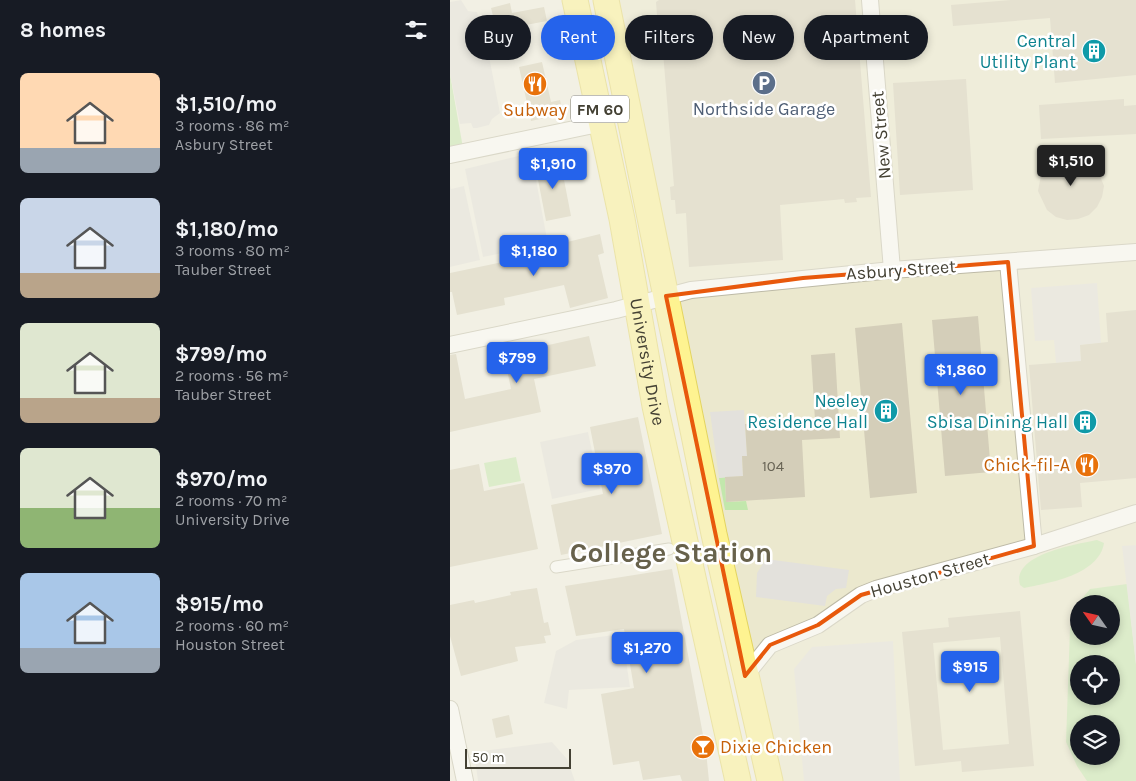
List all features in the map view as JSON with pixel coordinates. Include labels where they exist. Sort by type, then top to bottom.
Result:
[{"type":"main road","name":"University Drive","points":[[575,0],[603,124],[655,406],[738,781]]},
{"type":"main road","name":"University Drive","points":[[606,0],[745,676],[770,781]]},
{"type":"street","name":"New Street","points":[[870,0],[892,270]]},
{"type":"street","points":[[450,155],[603,124]]},
{"type":"street","name":"Asbury Street","points":[[450,345],[637,304],[691,290],[892,270],[1136,252]]},
{"type":"street","points":[[1008,262],[1034,546]]},
{"type":"street","name":"Houston Street","points":[[745,676],[770,646],[818,625],[861,596],[894,583],[1034,546],[1136,513]]},
{"type":"street","points":[[556,567],[669,549]]},
{"type":"street","points":[[450,709],[459,772]]},
{"type":"highlighted area","points":[[1008,262],[1034,546],[861,595],[818,625],[770,645],[745,676],[666,296],[803,278]]},
{"type":"shaded area","points":[[461,0],[468,11],[477,12],[478,15],[465,15],[465,60],[490,60],[500,113],[492,119],[489,125],[473,128],[471,123],[460,124],[450,74],[450,2]]},
{"type":"shaded area","points":[[613,0],[1136,0],[1136,781],[779,781],[626,60],[713,60],[713,15],[625,15],[625,56]]},
{"type":"shaded area","points":[[531,153],[548,244],[483,257],[465,169]]},
{"type":"shaded area","points":[[450,185],[451,189],[464,186],[480,260],[450,267]]},
{"type":"shaded area","points":[[1097,283],[1101,343],[1080,345],[1081,361],[1056,363],[1054,340],[1035,341],[1031,288]]},
{"type":"shaded area","points":[[744,410],[747,456],[742,457],[743,476],[719,478],[710,412]]},
{"type":"shaded area","points":[[588,432],[600,489],[552,499],[540,442]]},
{"type":"shaded area","points":[[1136,545],[1136,664],[1122,546]]},
{"type":"shaded area","points":[[766,559],[849,570],[846,588],[836,589],[827,596],[825,606],[756,597],[757,573]]},
{"type":"shaded area","points":[[622,634],[630,687],[569,690],[567,709],[544,703],[556,651],[576,640]]},
{"type":"shaded area","points":[[893,641],[900,781],[804,781],[794,669],[812,647]]},
{"type":"shaded area","points":[[552,742],[567,759],[575,781],[478,781],[474,752]]},
{"type":"green space","points":[[450,74],[463,148],[450,151]]},
{"type":"green space","points":[[516,457],[521,481],[489,487],[484,463]]},
{"type":"green space","points":[[725,477],[726,502],[746,501],[748,510],[725,510],[719,478]]},
{"type":"green space","points":[[1097,540],[1104,543],[1100,554],[1093,563],[1083,570],[1059,580],[1024,588],[1020,585],[1020,574],[1026,565],[1035,558],[1048,552]]},
{"type":"green space","points":[[1127,584],[1136,664],[1136,781],[1087,781],[1077,765],[1120,765],[1120,715],[1070,715],[1070,751],[1066,742],[1070,628],[1070,645],[1120,645],[1120,595],[1085,595],[1090,589]]},
{"type":"building","name":"Northside Garage","points":[[659,0],[855,0],[856,15],[804,15],[804,60],[860,60],[871,197],[856,198],[857,202],[845,203],[844,199],[780,205],[783,260],[689,267],[686,213],[676,214],[675,200],[671,200],[670,187],[674,186],[664,60],[713,60],[713,15],[657,15],[656,2]]},
{"type":"building","name":"Central Utility Plant","points":[[1011,0],[1136,0],[1136,75],[1055,83],[1050,18],[953,26],[951,5]]},
{"type":"building","points":[[510,3],[512,13],[544,7],[546,15],[541,15],[541,22],[531,24],[531,15],[493,15],[491,8]]},
{"type":"building","name":"Subway","points":[[542,62],[551,102],[560,100],[563,114],[531,121],[519,67]]},
{"type":"building","points":[[966,79],[973,190],[900,195],[893,83]]},
{"type":"building","points":[[1124,99],[1124,106],[1136,105],[1136,134],[1041,139],[1039,105]]},
{"type":"building","points":[[1068,151],[1088,159],[1096,166],[1104,186],[1102,197],[1097,207],[1089,215],[1067,220],[1056,217],[1047,210],[1038,191],[1042,170],[1049,162]]},
{"type":"building","points":[[560,159],[571,216],[546,221],[535,164]]},
{"type":"building","points":[[600,234],[604,253],[598,255],[608,298],[570,308],[564,285],[504,298],[505,305],[457,315],[452,292],[450,292],[450,273],[556,251],[555,245]]},
{"type":"building","name":"Sbisa Dining Hall","points":[[1136,310],[1136,478],[1080,483],[1082,507],[1041,510],[1029,365],[1081,361],[1080,345],[1108,342],[1106,313]]},
{"type":"building","points":[[978,316],[991,472],[945,476],[932,320]]},
{"type":"building","name":"Neeley Residence Hall","points":[[902,323],[917,493],[870,498],[855,328]]},
{"type":"building","points":[[589,336],[596,366],[534,379],[541,412],[450,432],[450,355],[456,354],[465,399],[511,389],[504,355]]},
{"type":"building","points":[[835,353],[840,438],[802,440],[805,497],[726,502],[725,477],[743,476],[742,456],[747,456],[745,424],[815,420],[811,355]]},
{"type":"building","points":[[638,417],[662,534],[561,555],[551,505],[603,494],[590,427]]},
{"type":"building","points":[[479,464],[484,491],[524,483],[538,549],[450,567],[450,470]]},
{"type":"building","points":[[672,569],[706,751],[709,781],[682,781],[680,775],[643,780],[639,761],[613,765],[601,694],[634,688],[624,629],[576,636],[565,586]]},
{"type":"building","points":[[537,588],[544,623],[548,622],[551,635],[544,636],[546,643],[515,647],[518,661],[461,676],[450,636],[450,605],[474,600],[475,603],[511,595],[510,592]]},
{"type":"building","points":[[1020,611],[1034,766],[962,772],[961,761],[915,766],[902,632],[949,627],[948,618]],"holes":[[[1000,637],[1009,744],[943,750],[933,643]]]},
{"type":"building","points":[[509,715],[513,734],[496,738],[492,719]]},
{"type":"place","name":"Central Utility Plant","points":[[1094,51]]},
{"type":"place","name":"Northside Garage","points":[[764,83]]},
{"type":"place","name":"Subway","points":[[535,84]]},
{"type":"place","name":"Neeley Residence Hall","points":[[886,411]]},
{"type":"place","name":"Sbisa Dining Hall","points":[[1085,422]]},
{"type":"place","name":"Chick-fil-A","points":[[1087,465]]},
{"type":"place","name":"Dixie Chicken","points":[[703,747]]},
{"type":"district","name":"College Station","points":[[671,552]]}]
